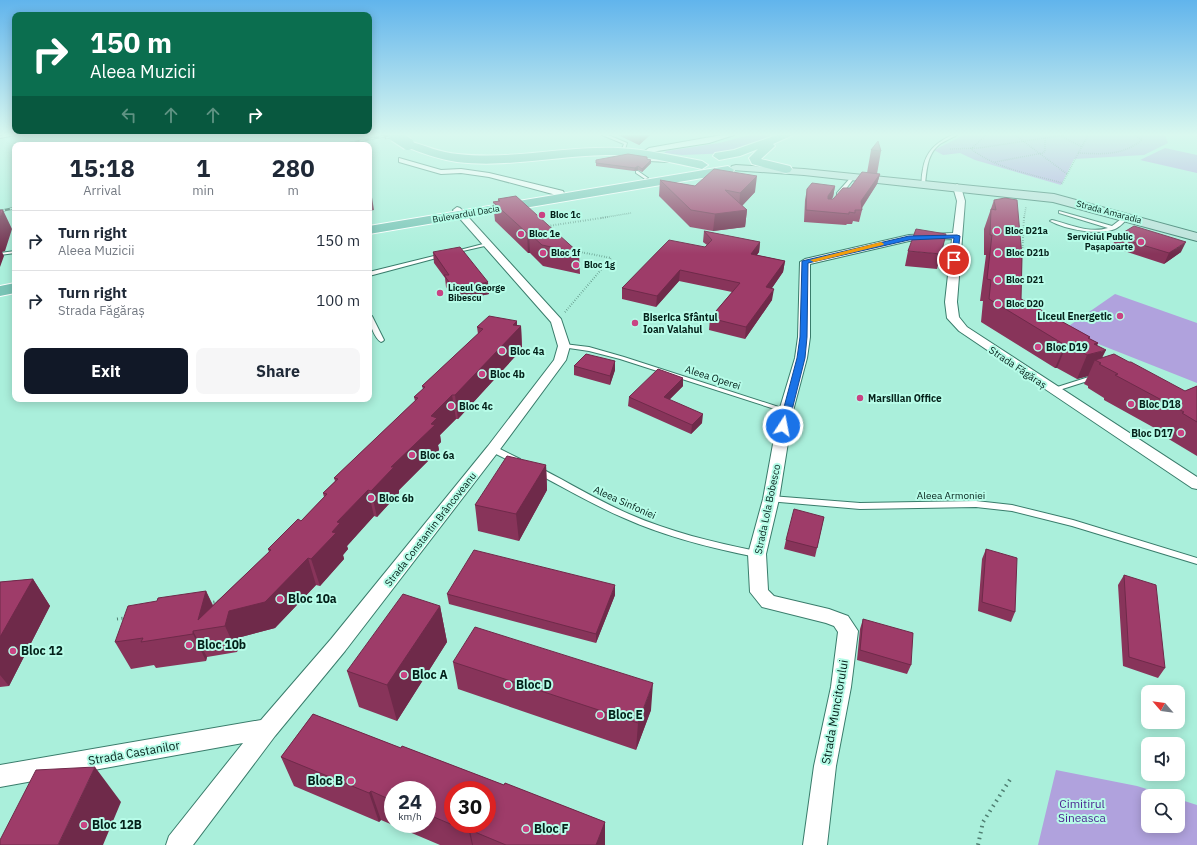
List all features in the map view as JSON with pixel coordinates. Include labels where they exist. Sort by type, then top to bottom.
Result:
[{"type":"main road","name":"Bulevardul Dacia","points":[[372,229],[560,193],[644,174]]},
{"type":"main road","name":"Bulevardul Dacia","points":[[372,224],[459,213],[686,174]]},
{"type":"main road","name":"Strada Amaradia","points":[[828,174],[1054,198],[1197,237]]},
{"type":"main road","points":[[0,283],[12,281]]},
{"type":"main road","points":[[0,291],[12,289]]},
{"type":"street","points":[[485,174],[560,193]]},
{"type":"street","name":"Strada Făgăraș","points":[[957,187],[961,201],[951,302],[953,318],[963,329],[1197,484]]},
{"type":"street","points":[[459,213],[557,321],[564,346]]},
{"type":"street","name":"Strada Lola Bobesco","points":[[759,592],[757,554],[771,499],[786,411],[801,358],[804,337],[805,262],[909,238],[957,236]]},
{"type":"street","name":"Strada Constantin Brâncoveanu","points":[[178,845],[267,729],[338,645],[494,449],[560,360],[564,346]]},
{"type":"street","name":"Strada Muncitorului","points":[[759,592],[768,602],[830,616],[841,621],[848,631],[841,687],[825,766],[816,845]]},
{"type":"street","name":"Strada Castanilor","points":[[0,776],[267,729]]},
{"type":"lane","points":[[923,184],[925,174]]},
{"type":"lane","points":[[834,202],[853,177]]},
{"type":"lane","points":[[1061,212],[1113,228]]},
{"type":"lane","points":[[1052,221],[1094,231],[1104,231],[1113,228],[1127,217]]},
{"type":"lane","points":[[372,273],[487,244]]},
{"type":"lane","points":[[0,254],[12,252]]},
{"type":"lane","points":[[372,322],[381,340]]},
{"type":"lane","name":"Aleea Operei","points":[[564,346],[589,349],[622,358],[786,411]]},
{"type":"lane","points":[[1053,390],[1104,375]]},
{"type":"lane","name":"Aleea Sinfoniei","points":[[494,449],[592,500],[640,522],[713,545],[757,554]]},
{"type":"lane","name":"Aleea Armoniei","points":[[771,499],[860,506],[976,504],[1012,508],[1073,523],[1197,561]]},
{"type":"path","points":[[1034,174],[1062,183]]},
{"type":"path","points":[[1054,198],[1067,174]]},
{"type":"path","points":[[554,231],[548,226],[631,213]]},
{"type":"path","points":[[1021,265],[1023,220]]},
{"type":"path","points":[[557,321],[611,258],[576,252],[570,246]]},
{"type":"path","points":[[207,603],[222,600]]},
{"type":"path","points":[[117,619],[132,616]]},
{"type":"path","points":[[978,845],[983,822],[1010,778]]},
{"type":"green space","points":[[1025,174],[1066,174],[1061,185]]},
{"type":"green space","points":[[1115,294],[1197,323],[1197,383],[1063,330]]},
{"type":"green space","name":"Cimitirul Sineasca","points":[[1056,770],[1147,789],[1141,789],[1141,833],[1185,833],[1185,801],[1197,805],[1197,845],[1038,845]]},
{"type":"building","points":[[708,174],[747,174],[757,176],[740,193],[725,190],[747,210],[715,214],[691,210],[660,180],[695,186]]},
{"type":"building","points":[[860,174],[880,174],[861,201],[862,210],[855,210],[855,213],[849,212],[849,214],[806,210],[807,189],[812,183],[835,186],[828,196],[828,199],[833,199],[843,188],[850,188]]},
{"type":"building","points":[[516,196],[579,253],[542,245],[493,202],[500,201],[498,199]]},
{"type":"building","points":[[1005,198],[1017,200],[1022,257],[1021,299],[1090,337],[1088,338],[1098,343],[1094,344],[1106,350],[1087,355],[1067,344],[1065,345],[989,299],[991,280],[987,279],[992,235],[990,235],[991,209],[996,210],[994,200]]},
{"type":"building","points":[[0,210],[3,210],[0,218]]},
{"type":"building","points":[[1134,226],[1186,242],[1169,253],[1116,237]]},
{"type":"building","points":[[916,229],[946,234],[941,254],[908,251]]},
{"type":"building","points":[[704,231],[760,242],[751,254],[785,261],[766,287],[774,289],[746,327],[710,318],[740,283],[680,270],[657,296],[622,288],[669,240],[705,247],[712,240]]},
{"type":"building","points":[[460,247],[488,282],[454,289],[444,275],[449,275],[433,252]]},
{"type":"building","points":[[489,316],[517,321],[513,325],[521,326],[455,395],[452,395],[431,416],[437,418],[431,424],[435,425],[391,467],[394,467],[371,491],[368,490],[337,522],[340,523],[332,532],[336,533],[311,559],[308,558],[265,602],[229,611],[225,626],[193,631],[193,634],[141,642],[143,638],[115,642],[128,606],[157,601],[158,598],[206,591],[198,620],[271,550],[268,549],[298,519],[301,521],[327,494],[323,493],[338,479],[334,478],[418,398],[414,397],[425,387],[422,386],[483,329],[477,327]]},
{"type":"building","points":[[586,354],[615,361],[610,376],[574,366]]},
{"type":"building","points":[[1114,354],[1185,391],[1197,386],[1197,422],[1182,413],[1184,412],[1115,375],[1118,374],[1099,364],[1101,363],[1095,360]]},
{"type":"building","points":[[658,369],[683,378],[664,397],[703,414],[692,425],[629,397]]},
{"type":"building","points":[[507,456],[546,465],[516,514],[475,505]]},
{"type":"building","points":[[794,509],[824,517],[817,548],[786,540]]},
{"type":"building","points":[[986,549],[1017,558],[1015,612],[982,602]]},
{"type":"building","points":[[474,550],[615,585],[596,634],[447,594]]},
{"type":"building","points":[[1124,575],[1156,585],[1165,668],[1129,657]]},
{"type":"building","points":[[33,579],[0,637],[0,582]]},
{"type":"building","points":[[403,594],[440,606],[387,685],[347,671]]},
{"type":"building","points":[[863,619],[913,633],[911,665],[860,650]]},
{"type":"building","points":[[475,627],[653,683],[638,723],[453,662]]},
{"type":"building","points":[[313,714],[401,748],[402,746],[494,781],[444,781],[444,821],[436,818],[436,781],[384,781],[384,797],[371,791],[369,793],[281,757]]},
{"type":"building","points":[[95,767],[58,845],[0,845],[0,840],[36,770]]},
{"type":"building","points":[[496,782],[504,785],[505,783],[605,822],[596,845],[506,845],[477,833],[496,833]]},
{"type":"railway","points":[[0,211],[12,209]]},
{"type":"slow traffic","points":[[814,260],[881,244]]},
{"type":"place","name":"Bloc 1c","points":[[542,215]]},
{"type":"place","name":"Bloc D21a","points":[[997,231]]},
{"type":"place","name":"Bloc 1e","points":[[521,234]]},
{"type":"place","name":"Serviciul Public Pașapoarte","points":[[1141,242]]},
{"type":"place","name":"Bloc 1f","points":[[543,253]]},
{"type":"place","name":"Bloc D21b","points":[[998,253]]},
{"type":"place","name":"Bloc 1g","points":[[576,265]]},
{"type":"place","name":"Bloc D21","points":[[998,280]]},
{"type":"place","name":"Liceul George Bibescu","points":[[440,293]]},
{"type":"place","name":"Bloc D20","points":[[998,304]]},
{"type":"place","name":"Liceul Energetic","points":[[1120,316]]},
{"type":"place","name":"Biserica Sfântul Ioan Valahul","points":[[635,323]]},
{"type":"place","name":"Bloc D19","points":[[1038,347]]},
{"type":"place","name":"Bloc 4a","points":[[502,351]]},
{"type":"place","name":"Bloc 4b","points":[[482,374]]},
{"type":"place","name":"Marsilian Office","points":[[860,398]]},
{"type":"place","name":"Bloc D18","points":[[1131,404]]},
{"type":"place","name":"Bloc 4c","points":[[451,406]]},
{"type":"place","name":"Bloc D17","points":[[1181,433]]},
{"type":"place","name":"Bloc 6a","points":[[412,455]]},
{"type":"place","name":"Bloc 6b","points":[[371,498]]},
{"type":"place","name":"Bloc 10a","points":[[280,599]]},
{"type":"place","name":"Bloc 10b","points":[[189,645]]},
{"type":"place","name":"Bloc 12","points":[[13,651]]},
{"type":"place","name":"Bloc A","points":[[404,675]]},
{"type":"place","name":"Bloc D","points":[[508,685]]},
{"type":"place","name":"Bloc E","points":[[600,715]]},
{"type":"place","name":"Bloc B","points":[[351,781]]},
{"type":"place","name":"Bloc 12B","points":[[84,825]]},
{"type":"place","name":"Bloc F","points":[[526,829]]},
{"type":"route","points":[[783,426],[801,358],[804,337],[805,262],[868,246],[909,238],[957,236],[954,260]]}]
